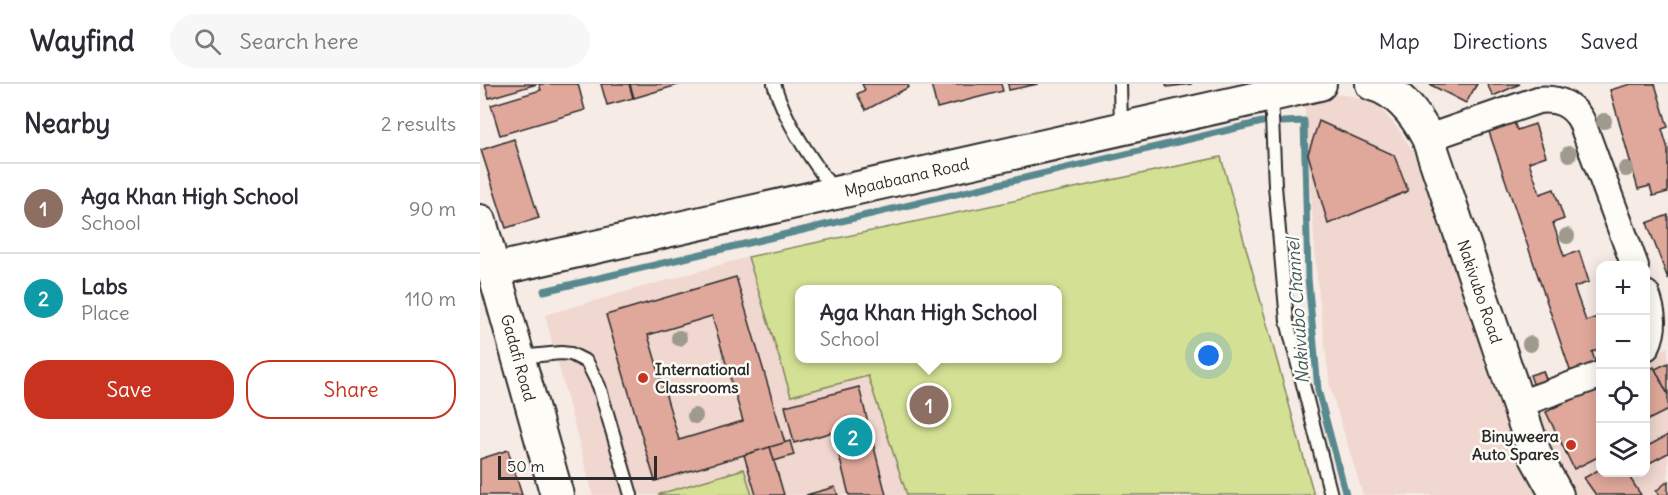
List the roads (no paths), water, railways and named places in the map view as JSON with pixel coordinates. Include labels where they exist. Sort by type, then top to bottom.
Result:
[{"type":"street","name":"Mpaabaana Road","points":[[493,270],[1121,129],[1236,98],[1271,95],[1320,84]]},
{"type":"street","name":"Nakivubo Road","points":[[1381,87],[1412,112],[1428,138],[1536,457],[1557,495]]},
{"type":"street","points":[[1428,138],[1538,100],[1553,99],[1570,106],[1581,120],[1633,261]]},
{"type":"street","name":"Gadafi Road","points":[[480,221],[557,495]]},
{"type":"street","points":[[1650,308],[1653,325],[1650,339]]},
{"type":"street","points":[[1519,404],[1596,376]]},
{"type":"lane","points":[[774,84],[791,127],[834,192]]},
{"type":"lane","points":[[1120,84],[1121,129]]},
{"type":"lane","points":[[1271,95],[1275,186],[1287,321],[1330,495]]},
{"type":"lane","points":[[518,357],[561,353],[571,354],[587,362],[599,386],[631,495]]},
{"type":"waterway","name":"Nakivubo Channel","points":[[1283,122],[1304,121],[1308,278],[1318,390],[1346,495]]},
{"type":"waterway","points":[[544,291],[1262,122]]},
{"type":"place","name":"International Classrooms","points":[[643,378]]},
{"type":"place","name":"Aga Khan High School","points":[[929,405]]},
{"type":"place","name":"Labs","points":[[853,437]]},
{"type":"place","name":"Binyweera Auto Spares","points":[[1571,445]]}]
